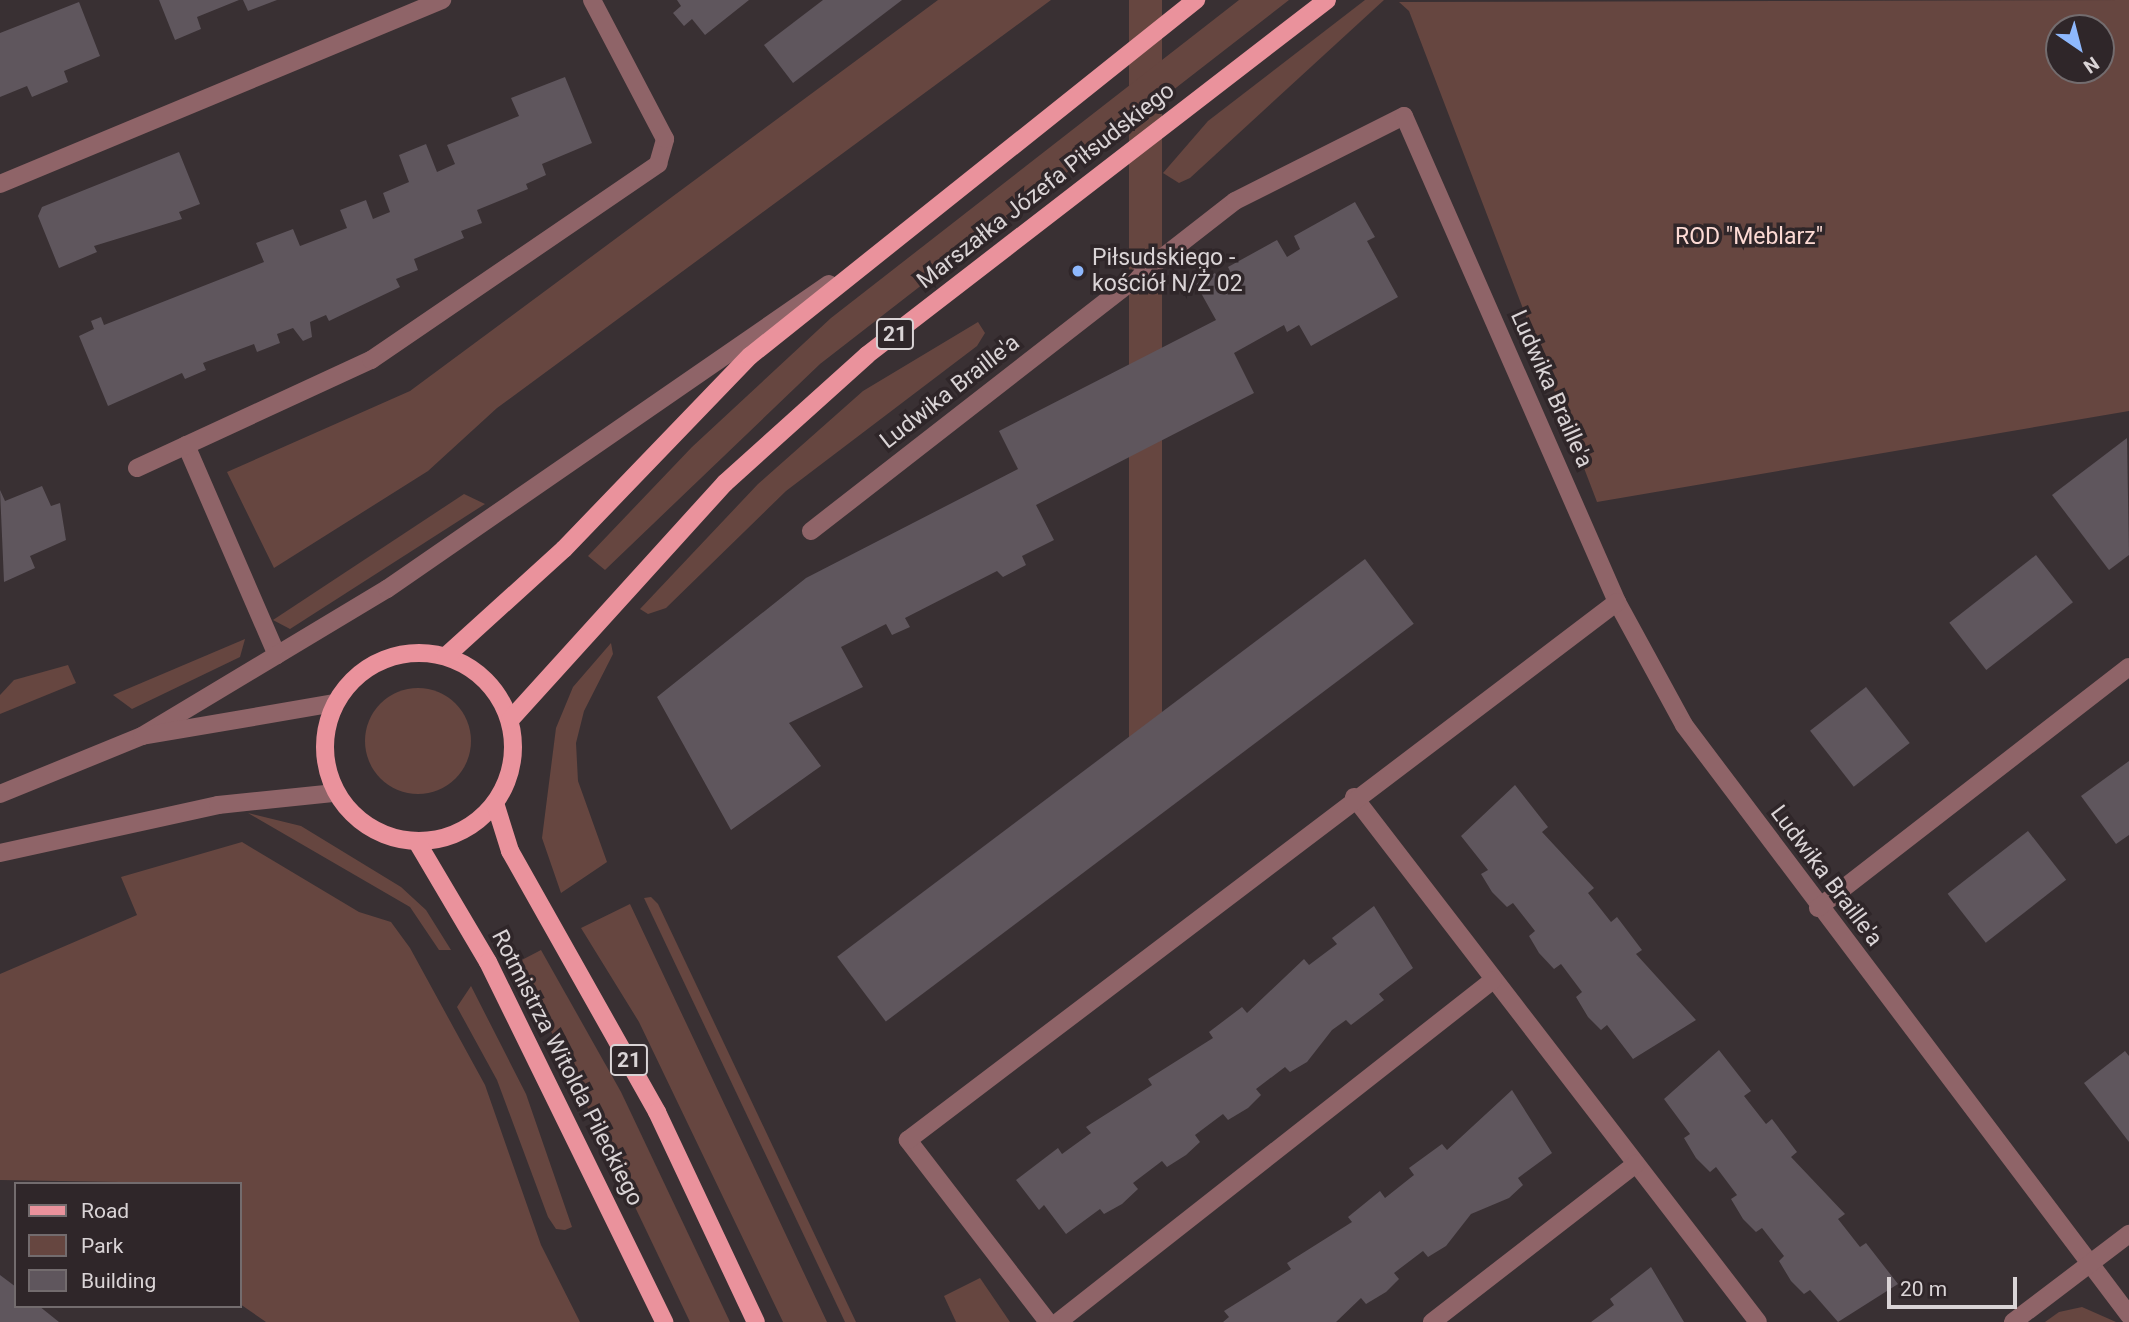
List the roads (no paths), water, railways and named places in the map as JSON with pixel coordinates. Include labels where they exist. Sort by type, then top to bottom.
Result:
[{"type":"main road","points":[[446,656],[564,549],[683,419],[867,258],[1196,0]]},
{"type":"main road","name":"Marszałka Józefa Piłsudskiego","points":[[510,720],[725,483],[867,355],[1327,0]]},
{"type":"main road","points":[[414,652],[446,656],[496,692],[510,720],[510,768],[495,803],[447,838],[417,842],[369,828],[335,793],[325,763],[325,733],[335,703],[355,677],[382,660],[414,652]]},
{"type":"main road","name":"21","points":[[495,803],[510,851],[657,1112],[757,1322]]},
{"type":"main road","name":"Rotmistrza Witolda Pileckiego","points":[[417,842],[488,962],[664,1322]]},
{"type":"street","points":[[0,184],[442,0]]},
{"type":"street","points":[[138,468],[371,360],[658,164],[665,139],[592,0]]},
{"type":"street","name":"Ludwika Braille'a","points":[[811,531],[1235,201],[1404,116],[1616,602],[1684,725],[1818,908],[2129,1315]]},
{"type":"street","points":[[0,794],[142,736],[387,589],[867,258]]},
{"type":"street","points":[[186,445],[277,655]]},
{"type":"street","points":[[1048,1322],[908,1140],[1354,797],[1616,602]]},
{"type":"street","points":[[1818,908],[2129,667]]},
{"type":"street","points":[[142,736],[335,703]]},
{"type":"street","points":[[0,853],[218,805],[335,793]]},
{"type":"street","points":[[1354,797],[1758,1322]]},
{"type":"street","points":[[1058,1322],[1493,980]]},
{"type":"street","points":[[1432,1322],[1636,1164]]},
{"type":"street","points":[[2014,1322],[2129,1234]]},
{"type":"place","name":"Piłsudskiego - kościół N/Ż 02","points":[[1078,271]]},
{"type":"park label","name":"ROD \"Meblarz\"","points":[[1749,237]]}]
